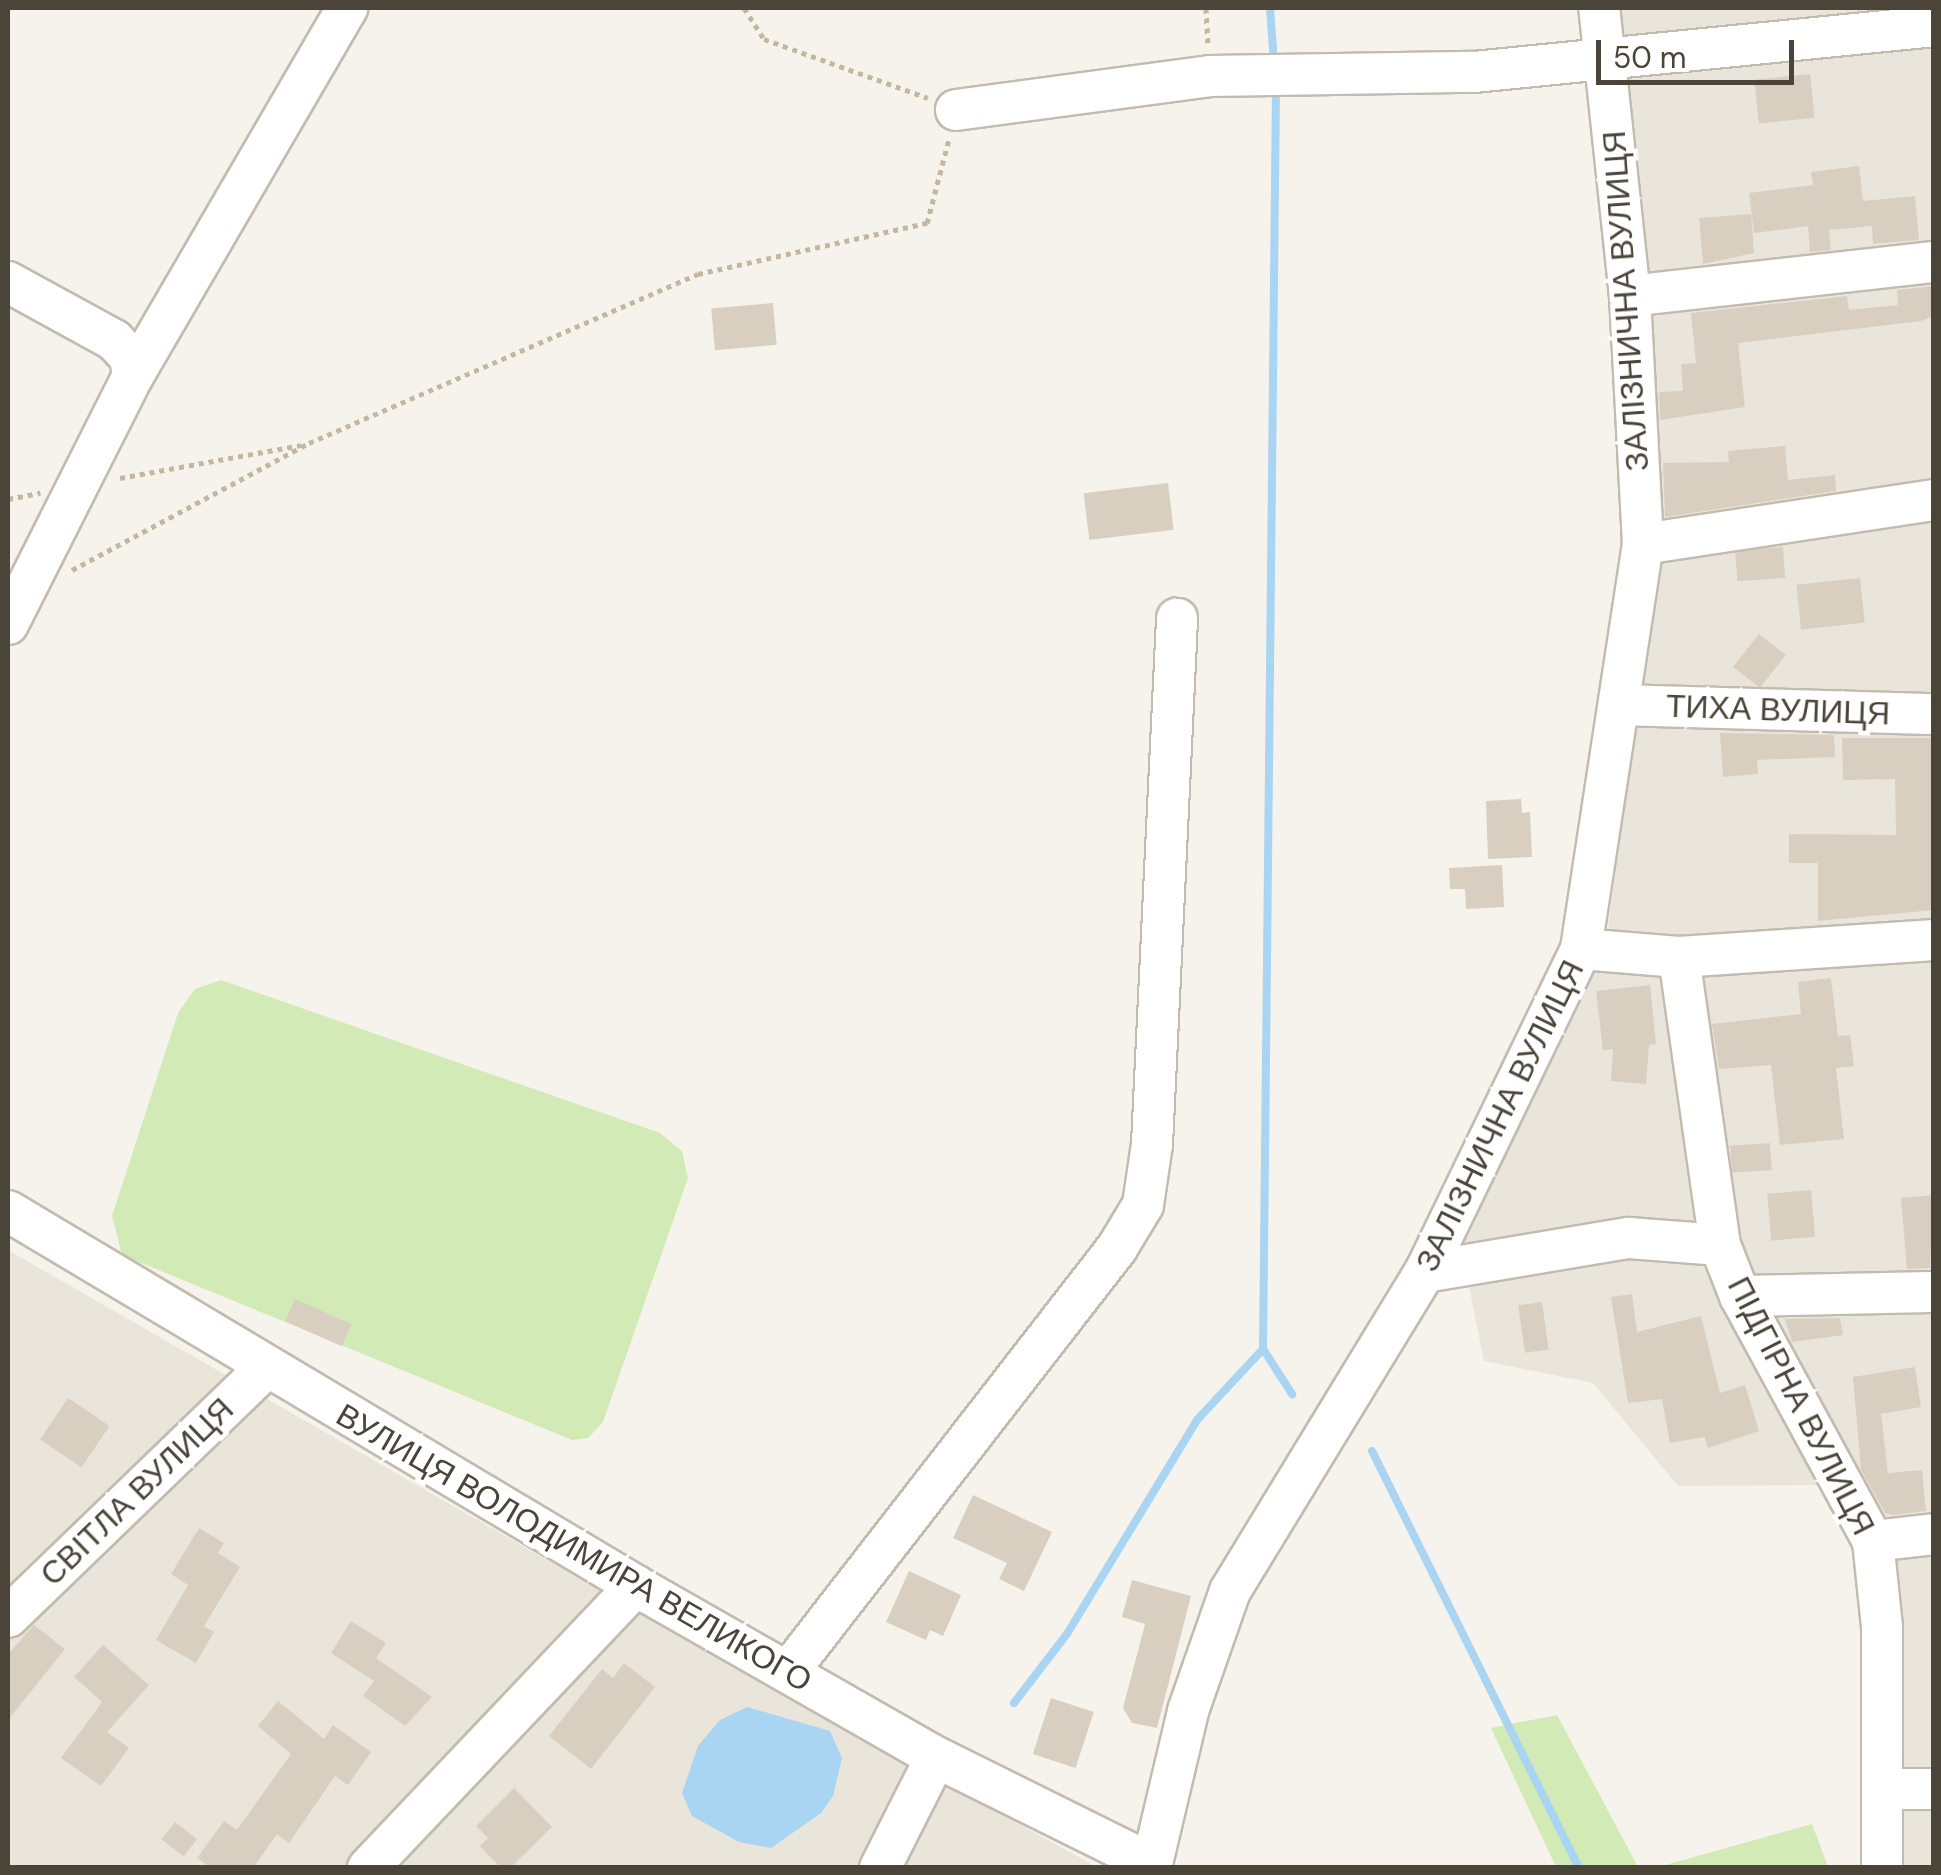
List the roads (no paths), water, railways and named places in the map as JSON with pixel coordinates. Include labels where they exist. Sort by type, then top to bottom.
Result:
[{"type":"street","points":[[14,611],[134,376],[347,8]]},
{"type":"street","name":"ЗАЛІЗНИЧНА ВУЛИЦЯ","points":[[1151,1866],[1188,1711],[1230,1591],[1425,1272],[1581,949],[1622,705],[1643,544],[1630,296],[1599,8]]},
{"type":"street","points":[[956,110],[1210,76],[1474,72],[1934,26]]},
{"type":"street","points":[[1630,296],[1934,262]]},
{"type":"street","points":[[8,282],[114,340],[130,357],[134,376]]},
{"type":"street","points":[[1643,544],[1934,500]]},
{"type":"street","points":[[788,1672],[1117,1248],[1143,1205],[1152,1144],[1177,619]]},
{"type":"street","name":"ТИХА ВУЛИЦЯ","points":[[1622,705],[1934,714]]},
{"type":"street","points":[[1581,949],[1679,956],[1934,940]]},
{"type":"street","name":"ПІДГІРНА ВУЛИЦЯ","points":[[1679,956],[1720,1245],[1740,1296],[1873,1541],[1882,1626],[1882,1868]]},
{"type":"street","name":"ВУЛИЦЯ ВОЛОДИМИРА ВЕЛИКОГО","points":[[8,1211],[266,1368],[936,1758],[1151,1866]]},
{"type":"street","name":"ПІДГІРНА ВУЛИЦЯ","points":[[1425,1272],[1630,1238],[1720,1245]]},
{"type":"street","points":[[1740,1296],[1934,1292]]},
{"type":"street","name":"СВІТЛА ВУЛИЦЯ","points":[[8,1618],[266,1368]]},
{"type":"street","points":[[1873,1541],[1934,1534]]},
{"type":"street","points":[[368,1868],[636,1586]]},
{"type":"street","points":[[880,1868],[936,1758]]},
{"type":"street","points":[[1884,1789],[1934,1790]]},
{"type":"street","points":[[402,1868],[411,1822]]},
{"type":"water","points":[[747,1707],[830,1731],[842,1758],[833,1796],[821,1813],[771,1848],[739,1842],[692,1816],[682,1793],[698,1746],[720,1720]]},
{"type":"waterway","points":[[1270,8],[1274,63]]},
{"type":"waterway","points":[[1276,87],[1263,1349],[1292,1394]]},
{"type":"waterway","points":[[1014,1703],[1067,1634],[1197,1420],[1263,1349]]},
{"type":"waterway","points":[[1372,1451],[1579,1868]]}]
